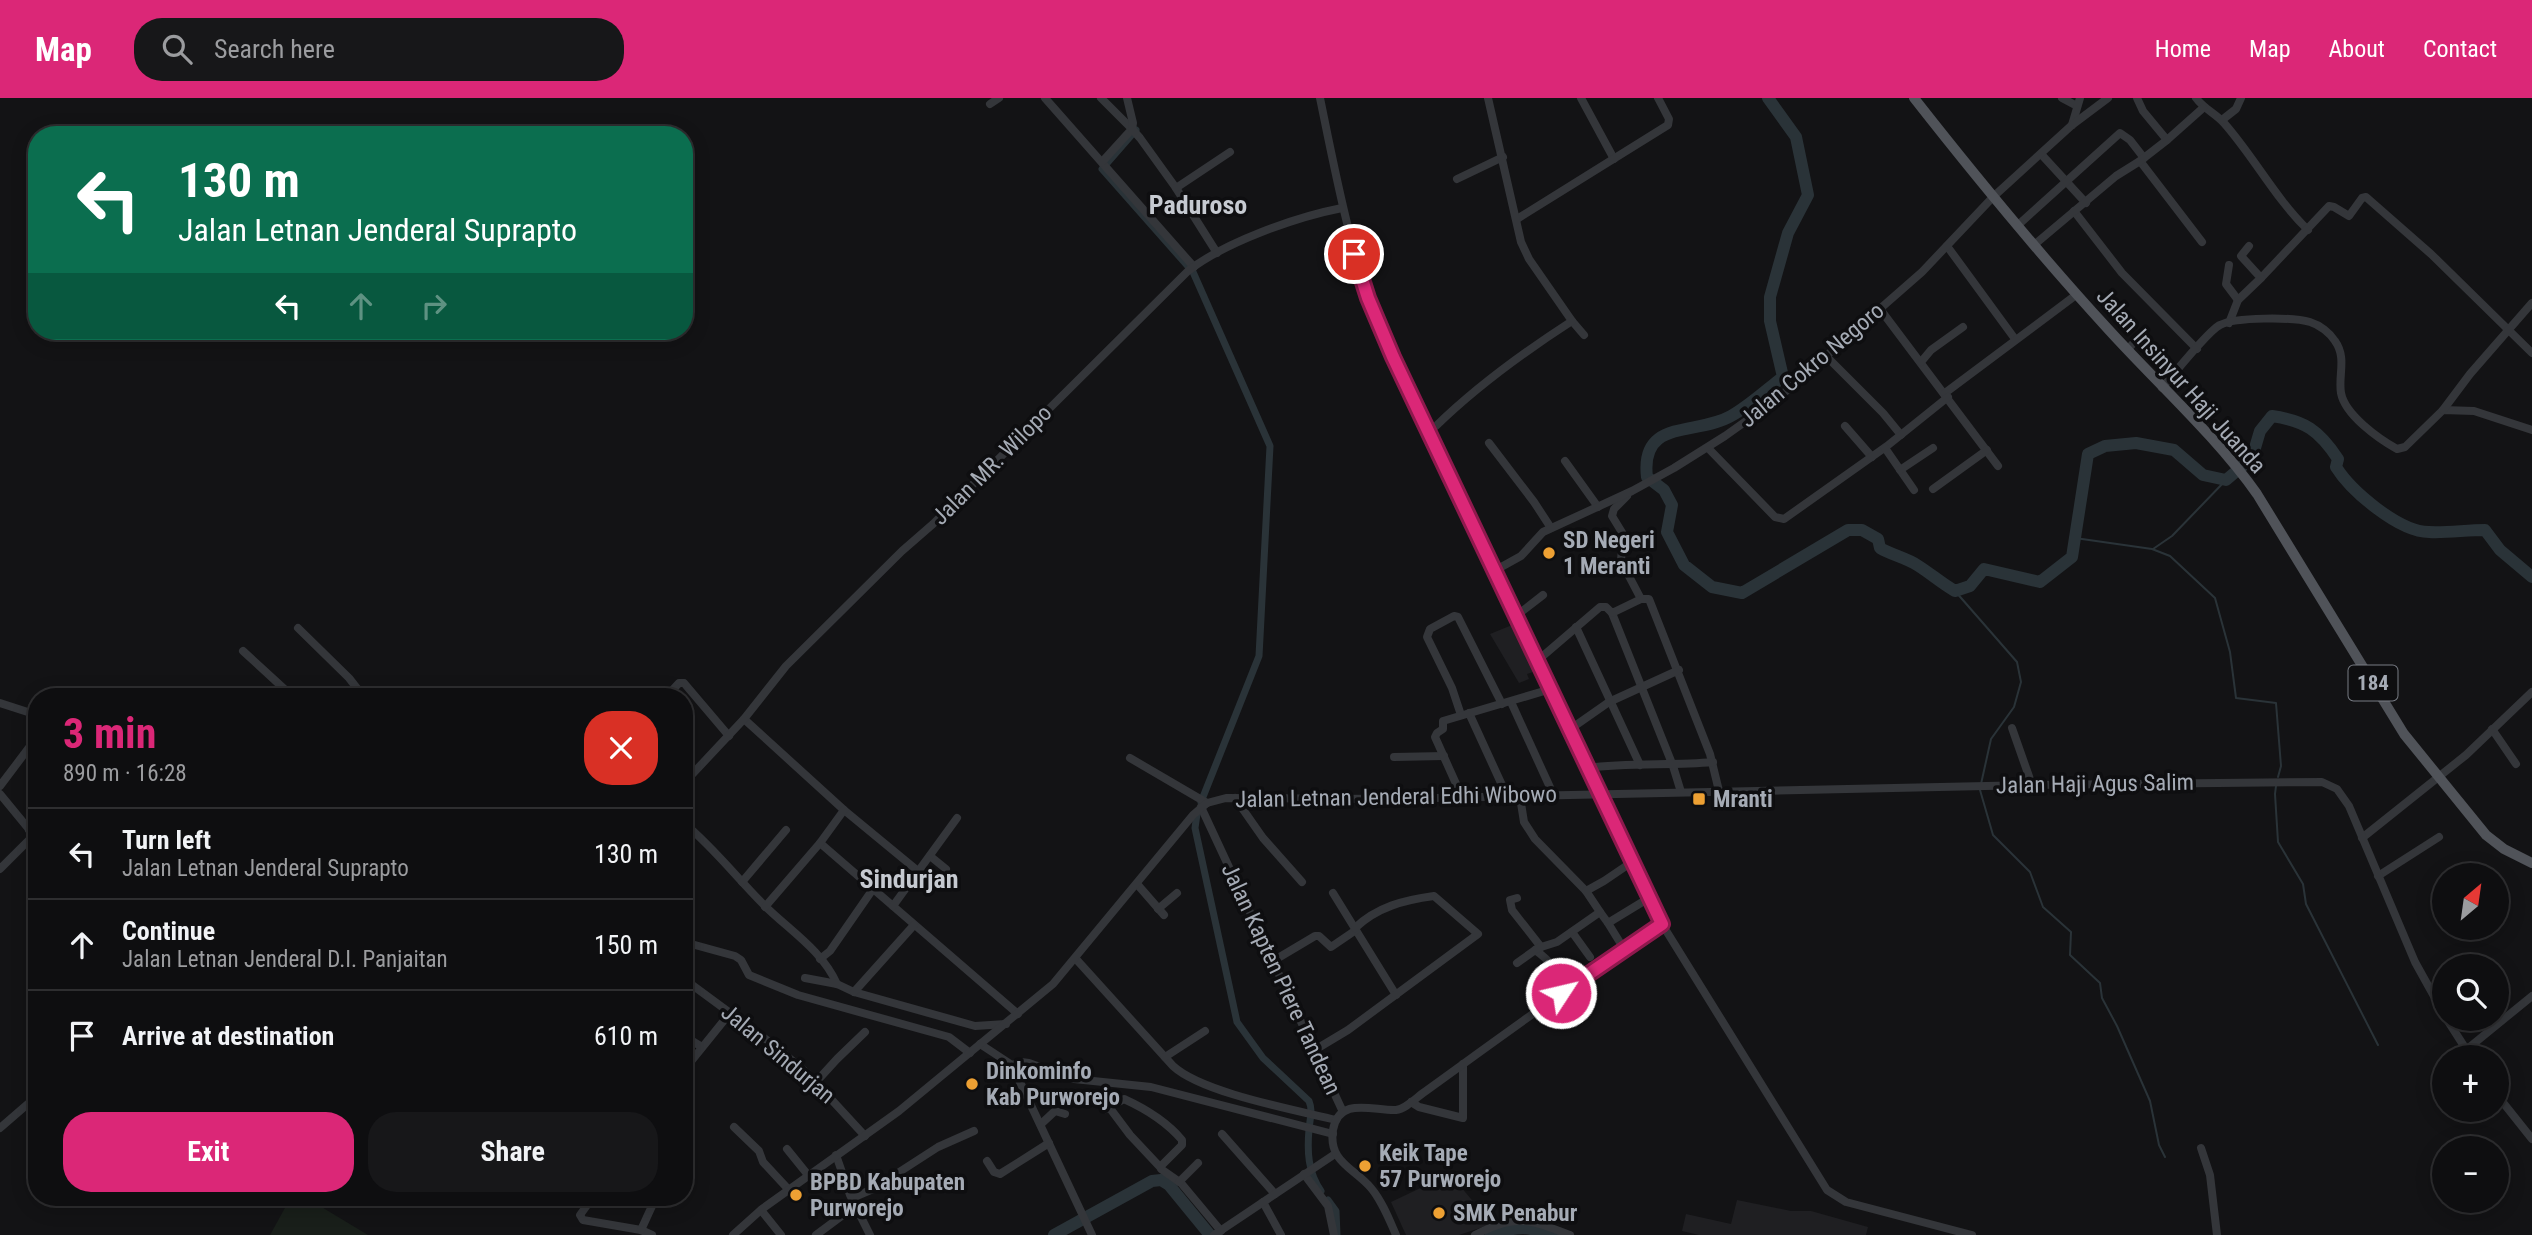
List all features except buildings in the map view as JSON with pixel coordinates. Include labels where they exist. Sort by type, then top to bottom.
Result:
[{"type":"main road","name":"Jalan Insinyur Haji Juanda","points":[[1914,98],[2076,295],[2245,476],[2404,734],[2492,841],[2532,863]]},
{"type":"street","points":[[990,104],[999,98]]},
{"type":"street","points":[[1045,98],[1192,269]]},
{"type":"street","points":[[1101,98],[1135,132],[1217,253]]},
{"type":"street","points":[[1320,98],[1357,268],[1383,336],[1662,924],[1827,1190],[1846,1202],[1972,1235]]},
{"type":"street","points":[[1488,98],[1524,250],[1584,335]]},
{"type":"street","points":[[1581,98],[1614,159]]},
{"type":"street","points":[[1517,219],[1669,123],[1658,98]]},
{"type":"street","points":[[2062,98],[2079,102]]},
{"type":"street","points":[[2071,125],[2108,98]]},
{"type":"street","points":[[2137,98],[2139,106],[2167,140]]},
{"type":"street","points":[[2196,98],[2203,108],[2222,120],[2284,206],[2308,230]]},
{"type":"street","points":[[2222,120],[2236,108],[2241,98]]},
{"type":"street","points":[[1132,101],[1135,132]]},
{"type":"street","name":"Jalan Cokro Negoro","points":[[1494,571],[1521,556],[1537,537],[1550,528],[1632,491],[1674,468],[1708,448],[1777,399],[1880,309],[1947,246],[1993,197],[2041,155],[2071,125],[2079,102]]},
{"type":"street","points":[[2034,245],[2116,176],[2167,140],[2203,108]]},
{"type":"street","points":[[1104,164],[1135,132]]},
{"type":"street","points":[[2017,226],[2121,132],[2202,242]]},
{"type":"street","points":[[1175,188],[1230,152]]},
{"type":"street","points":[[2041,155],[2086,203]]},
{"type":"street","points":[[1457,179],[1503,157]]},
{"type":"street","points":[[2230,323],[2238,300],[2329,206],[2349,216],[2362,198],[2368,198],[2431,254],[2532,353]]},
{"type":"street","name":"Jalan MR. Wilopo","points":[[693,774],[744,719],[786,666],[1192,269],[1217,253],[1268,231],[1342,208]]},
{"type":"street","points":[[2074,211],[2122,273],[2197,349]]},
{"type":"street","points":[[1947,246],[2015,339]]},
{"type":"street","points":[[2249,246],[2241,256],[2261,278]]},
{"type":"street","points":[[2229,265],[2226,284],[2238,300]]},
{"type":"street","points":[[1708,448],[1766,509],[1781,520],[1885,448],[2015,339],[2076,295]]},
{"type":"street","points":[[2162,387],[2215,328],[2230,323],[2257,320],[2311,322],[2325,330],[2340,350],[2343,359],[2341,391],[2344,401],[2370,433],[2397,449],[2405,447],[2443,410],[2532,303]]},
{"type":"street","points":[[1880,309],[1998,466]]},
{"type":"street","points":[[1436,426],[1458,404],[1572,321]]},
{"type":"street","points":[[1921,362],[1931,349],[1963,327]]},
{"type":"street","points":[[2127,350],[2143,333]]},
{"type":"street","points":[[1826,356],[1901,435]]},
{"type":"street","points":[[2443,410],[2474,411],[2532,430]]},
{"type":"street","points":[[1845,426],[1872,457]]},
{"type":"street","points":[[1489,443],[1534,502],[1550,528]]},
{"type":"street","points":[[1885,448],[1914,490]]},
{"type":"street","points":[[1900,470],[1933,448]]},
{"type":"street","points":[[1933,489],[1987,450]]},
{"type":"street","points":[[1565,461],[1598,507]]},
{"type":"street","points":[[1632,491],[1614,509],[1612,516],[1623,534],[1621,561],[1642,599]]},
{"type":"street","points":[[1516,615],[1543,595]]},
{"type":"street","points":[[1612,613],[1642,599],[1647,598],[1652,604],[1713,762],[1719,791]]},
{"type":"street","points":[[1537,660],[1603,606],[1612,613],[1681,792]]},
{"type":"street","points":[[1502,704],[1459,620],[1454,615],[1430,629],[1427,637],[1507,796]]},
{"type":"street","points":[[1576,627],[1640,765]]},
{"type":"street","points":[[298,628],[349,678],[356,688]]},
{"type":"street","points":[[243,651],[283,688]]},
{"type":"street","points":[[1570,730],[1609,702],[1679,670]]},
{"type":"street","points":[[674,688],[679,683],[684,683],[688,688]]},
{"type":"street","points":[[1462,797],[1435,735],[1443,729],[1444,719],[1551,690]]},
{"type":"street","points":[[2362,838],[2466,755],[2532,692]]},
{"type":"street","points":[[693,694],[729,736]]},
{"type":"street","points":[[1511,702],[1554,796]]},
{"type":"street","points":[[0,703],[28,712]]},
{"type":"street","points":[[744,719],[844,810],[918,872]]},
{"type":"street","points":[[2012,728],[2032,785]]},
{"type":"street","points":[[2492,729],[2516,764]]},
{"type":"street","points":[[0,786],[28,749]]},
{"type":"street","points":[[1394,757],[1444,756]]},
{"type":"street","points":[[733,1235],[761,1210],[865,1136],[970,1053],[1054,984],[1076,959],[1200,806],[1130,758]]},
{"type":"street","points":[[1587,768],[1713,762]]},
{"type":"street","name":"Jalan Haji Agus Salim","points":[[1600,794],[2322,782],[2333,786],[2349,806],[2415,962],[2432,992]]},
{"type":"street","name":"Jalan Letnan Jenderal Edhi Wibowo","points":[[1200,806],[1236,798],[1520,797],[1600,794]]},
{"type":"street","points":[[1520,797],[1524,822],[1535,839],[1586,891],[1624,949]]},
{"type":"street","points":[[1236,798],[1268,844],[1302,882]]},
{"type":"street","points":[[1,799],[28,829]]},
{"type":"street","name":"Jalan Kapten Piere Tandean","points":[[1200,806],[1343,1112],[1359,1107],[1396,1110],[1410,1102],[1662,924]]},
{"type":"street","points":[[765,907],[820,843],[844,810]]},
{"type":"street","points":[[893,906],[957,818]]},
{"type":"street","points":[[743,882],[786,830]]},
{"type":"street","points":[[693,832],[730,867],[765,907],[792,929],[820,959],[837,984]]},
{"type":"street","points":[[2378,876],[2440,837]]},
{"type":"street","points":[[0,869],[28,840]]},
{"type":"street","points":[[820,843],[1018,1014]]},
{"type":"street","points":[[930,856],[946,869]]},
{"type":"street","points":[[1586,891],[1632,862]]},
{"type":"street","points":[[1137,884],[1161,912],[1177,893]]},
{"type":"street","points":[[820,959],[830,951],[873,889]]},
{"type":"street","points":[[1333,893],[1396,995]]},
{"type":"street","points":[[1273,961],[1315,936],[1331,947],[1374,913],[1390,906],[1434,896],[1478,934],[1348,1030],[1313,1051]]},
{"type":"street","points":[[1517,898],[1511,899],[1510,905],[1538,949],[1551,963],[1562,985],[1561,993]]},
{"type":"street","points":[[1608,923],[1648,898]]},
{"type":"street","points":[[1517,963],[1572,932],[1600,912]]},
{"type":"street","points":[[854,992],[914,925]]},
{"type":"street","points":[[1572,932],[1590,957]]},
{"type":"street","points":[[693,944],[735,956],[741,960],[749,975],[798,995],[949,1037],[970,1053]]},
{"type":"street","points":[[1076,959],[1178,1071],[1205,1084],[1336,1119]]},
{"type":"street","points":[[806,978],[837,984],[854,992],[975,1026],[1006,1024]]},
{"type":"street","name":"Jalan Sindurjan","points":[[693,986],[775,1046],[816,1082],[865,1136]]},
{"type":"street","points":[[2477,1045],[2532,996]]},
{"type":"street","points":[[693,1058],[730,1013]]},
{"type":"street","points":[[1165,1057],[1205,1031]]},
{"type":"street","points":[[816,1082],[865,1032]]},
{"type":"street","points":[[693,1041],[702,1046]]},
{"type":"street","points":[[980,1044],[1012,1065],[1091,1232]]},
{"type":"street","points":[[1012,1065],[1025,1062],[1074,1079],[1151,1087],[1333,1134]]},
{"type":"street","points":[[1410,1102],[1462,1119],[1463,1064]]},
{"type":"street","points":[[1160,1167],[1182,1145],[1182,1140],[1146,1110],[1124,1098],[1108,1108],[1160,1167],[1179,1182],[1218,1233],[1335,1154]]},
{"type":"street","points":[[0,1128],[28,1104]]},
{"type":"street","points":[[2509,1110],[2532,1139]]},
{"type":"street","points":[[1041,1124],[1055,1111],[1065,1114]]},
{"type":"street","points":[[1343,1112],[1336,1119],[1333,1134],[1335,1154],[1371,1188],[1396,1235]]},
{"type":"street","points":[[734,1127],[759,1151],[764,1162],[789,1189]]},
{"type":"street","points":[[818,1234],[853,1202],[938,1147],[974,1131]]},
{"type":"street","points":[[1223,1134],[1275,1194]]},
{"type":"street","points":[[987,1161],[994,1172],[1000,1174],[1049,1143]]},
{"type":"street","points":[[2202,1148],[2210,1175],[2217,1235]]},
{"type":"street","points":[[787,1149],[808,1175]]},
{"type":"street","points":[[836,1156],[853,1202],[870,1235]]},
{"type":"street","points":[[1179,1182],[1198,1163]]},
{"type":"street","points":[[1305,1174],[1328,1206],[1334,1235]]},
{"type":"street","points":[[1263,1202],[1282,1235]]},
{"type":"street","points":[[586,1206],[580,1215],[583,1220],[641,1230],[652,1235]]},
{"type":"street","points":[[641,1230],[651,1206]]},
{"type":"street","points":[[761,1210],[781,1235]]},
{"type":"street","points":[[1475,1235],[1496,1224],[1523,1220],[1570,1235]]},
{"type":"shaded area","points":[[1517,623],[1536,671],[1527,674],[1529,679],[1519,683],[1490,634]]},
{"type":"shaded area","name":"SMK Penabur","points":[[1450,1174],[1492,1224],[1459,1235],[1406,1235],[1391,1202]]},
{"type":"shaded area","points":[[1737,1200],[1791,1211],[1811,1211],[1868,1227],[1866,1235],[1699,1235],[1682,1231],[1686,1214],[1731,1224]]},
{"type":"shaded area","points":[[286,1206],[320,1206],[368,1235],[270,1235]]},
{"type":"waterway","points":[[1768,98],[1796,137],[1808,195],[1788,233],[1770,297],[1770,321],[1783,377],[1731,416],[1661,437],[1652,445],[1647,458],[1647,477],[1664,490],[1672,505],[1667,532],[1684,565],[1712,587],[1742,593],[1848,530],[1862,530],[1878,539],[1880,548],[1913,563],[1955,591],[1970,586],[1984,569],[2040,582],[2072,557],[2088,454],[2105,446],[2136,443],[2174,450],[2203,475],[2226,480],[2252,458],[2260,431],[2272,416],[2302,424],[2317,434],[2338,459],[2336,467],[2343,477],[2390,518],[2417,530],[2429,532],[2485,530],[2500,550],[2532,577]]},
{"type":"waterway","points":[[1136,130],[1102,169],[1193,272],[1270,446],[1259,656],[1201,802]]},
{"type":"waterway","points":[[2153,549],[2172,536],[2226,480]]},
{"type":"waterway","points":[[2075,538],[2152,549],[2170,556],[2215,598],[2230,652],[2236,698],[2276,703],[2281,766],[2278,777]]},
{"type":"waterway","points":[[1955,591],[2017,662],[2021,682],[2014,707],[1991,739],[1981,784]]},
{"type":"waterway","points":[[2276,786],[2278,842],[2303,884],[2306,904],[2378,1045]]},
{"type":"waterway","points":[[1980,790],[1993,835],[2030,872],[2043,907],[2071,932],[2070,955],[2100,983],[2102,998],[2150,1101],[2159,1145],[2165,1157]]},
{"type":"waterway","points":[[1197,814],[1195,828],[1237,1022],[1263,1058],[1309,1101],[1309,1162],[1321,1191]]},
{"type":"waterway","points":[[1054,1235],[1152,1181],[1161,1180],[1169,1185],[1210,1235]]},
{"type":"waterway","points":[[1328,1200],[1336,1211],[1337,1235]]},
{"type":"waterway","points":[[1491,1235],[1523,1228],[1556,1235]]},
{"type":"place","name":"SD Negeri 1 Meranti","points":[[1549,553]]},
{"type":"place","name":"Mranti","points":[[1699,799]]},
{"type":"place","name":"Dinkominfo Kab Purworejo","points":[[972,1084]]},
{"type":"place","name":"Keik Tape 57 Purworejo","points":[[1365,1166]]},
{"type":"place","name":"BPBD Kabupaten Purworejo","points":[[796,1195]]},
{"type":"place","name":"SMK Penabur","points":[[1439,1213]]},
{"type":"district","name":"Paduroso","points":[[1198,205]]},
{"type":"district","name":"Sindurjan","points":[[909,879]]},
{"type":"route","points":[[1354,254],[1383,336],[1662,924],[1561,993]]}]
